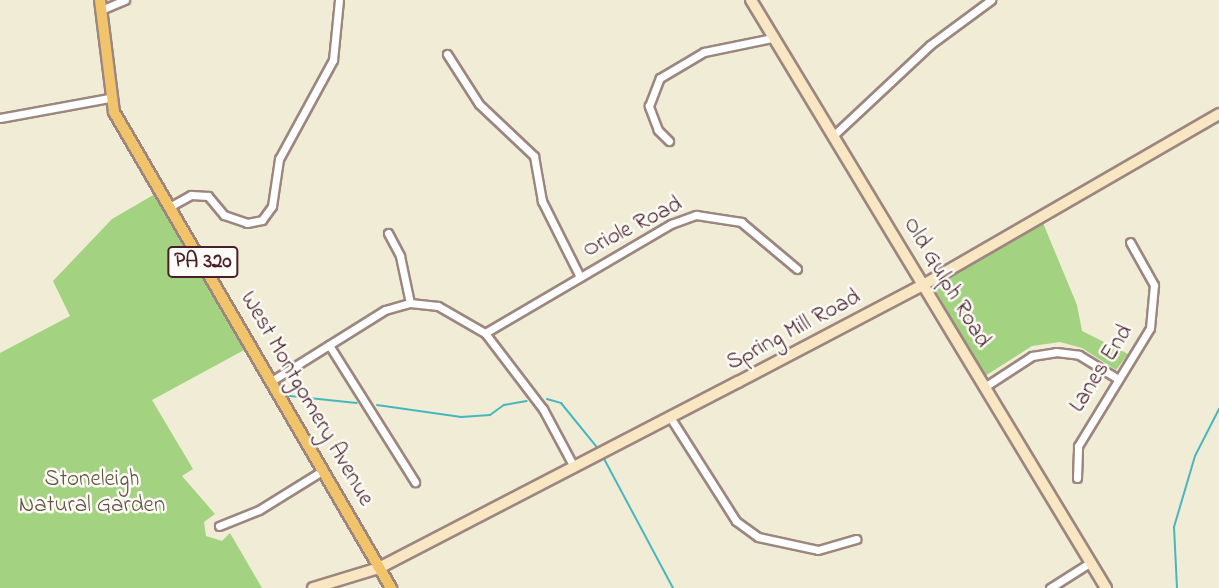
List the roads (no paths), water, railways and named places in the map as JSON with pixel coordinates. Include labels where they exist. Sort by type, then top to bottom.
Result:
[{"type":"main road","name":"Old Gulph Road","points":[[751,0],[772,38],[835,134],[1106,588]]},
{"type":"main road","name":"West Montgomery Avenue","points":[[101,5],[109,99],[391,588]]},
{"type":"main road","name":"Spring Mill Road","points":[[313,588],[379,568],[923,285],[1219,114]]},
{"type":"street","points":[[101,5],[125,0]]},
{"type":"street","points":[[171,206],[191,195],[208,196],[225,215],[247,223],[262,220],[272,206],[279,159],[333,60],[339,0]]},
{"type":"street","points":[[835,134],[930,45],[991,0]]},
{"type":"street","points":[[669,141],[658,130],[649,106],[660,78],[704,52],[772,38]]},
{"type":"street","points":[[447,54],[479,104],[534,156],[542,201],[580,277]]},
{"type":"street","points":[[0,118],[109,99]]},
{"type":"street","name":"Oriole Road","points":[[485,333],[580,277],[696,215],[741,222],[797,269]]},
{"type":"street","points":[[388,233],[400,256],[410,303]]},
{"type":"street","name":"Lanes End","points":[[1077,478],[1078,446],[1150,328],[1155,307],[1154,285],[1130,242]]},
{"type":"street","points":[[273,380],[385,310],[410,303],[438,306],[485,333],[543,409],[574,467]]},
{"type":"street","points":[[329,345],[415,482]]},
{"type":"street","points":[[986,386],[1032,356],[1056,352],[1079,355],[1118,379]]},
{"type":"street","points":[[670,417],[736,521],[758,537],[818,550],[856,539]]},
{"type":"street","points":[[219,526],[259,510],[322,471]]},
{"type":"street","points":[[1050,588],[1091,562]]},
{"type":"waterway","points":[[290,396],[357,403]]},
{"type":"waterway","points":[[547,399],[561,403],[600,451]]},
{"type":"waterway","points":[[377,405],[461,417],[490,415],[504,405],[527,401]]},
{"type":"waterway","points":[[1177,588],[1174,527],[1195,456],[1219,409]]},
{"type":"waterway","points":[[602,455],[673,588]]},
{"type":"park label","name":"Stoneleigh Natural Garden","points":[[92,493]]}]
